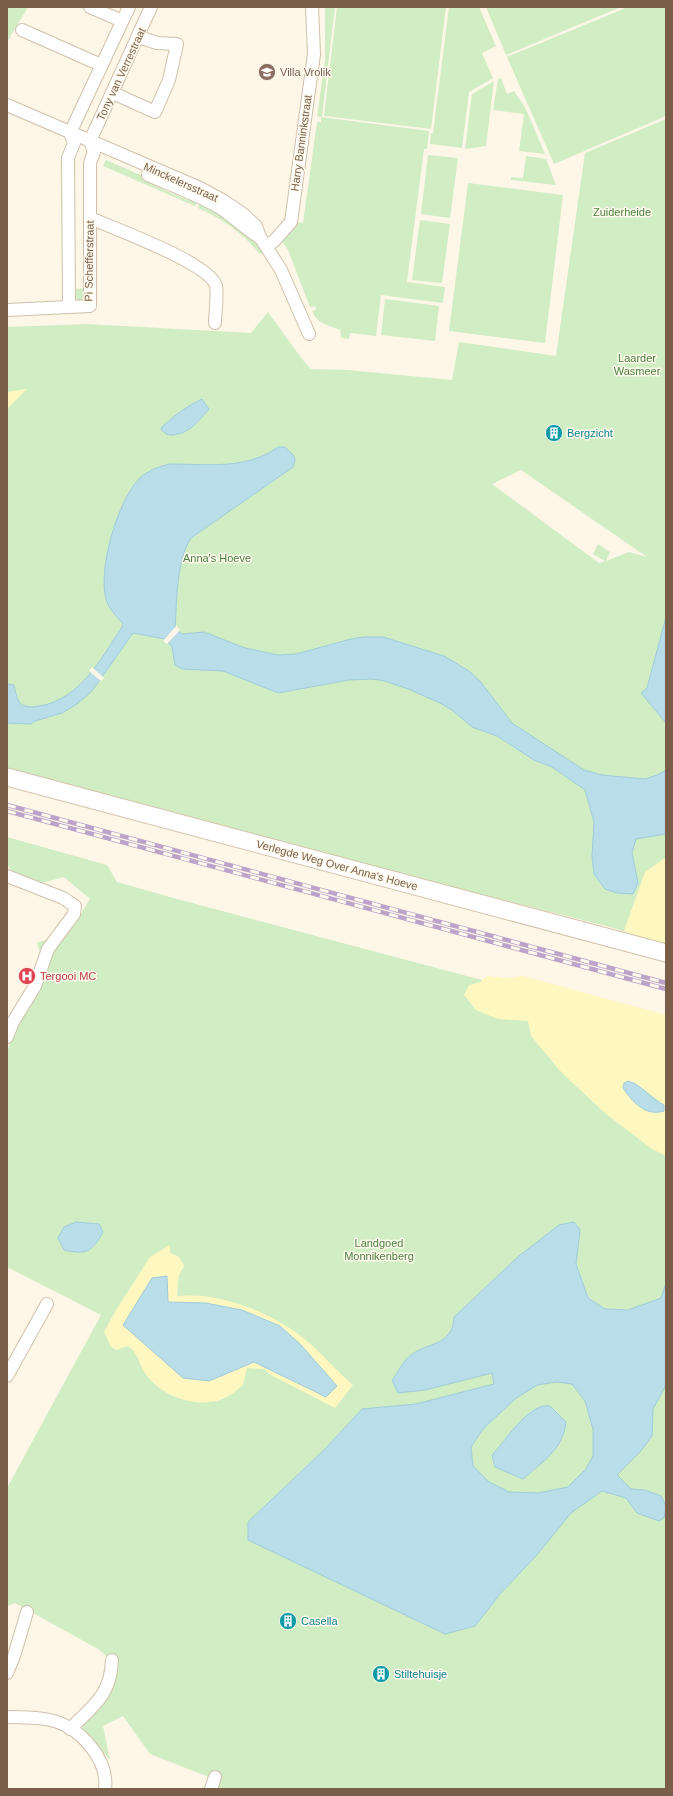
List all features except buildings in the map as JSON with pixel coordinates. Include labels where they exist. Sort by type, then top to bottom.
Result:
[{"type":"main road","name":"Verlegde Weg Over Anna's Hoeve","points":[[7,777],[666,954]]},
{"type":"street","points":[[90,7],[122,21]]},
{"type":"street","name":"Tony van Verrestraat","points":[[72,138],[101,65],[129,7]]},
{"type":"street","name":"Tony van Verrestraat","points":[[92,147],[113,93],[151,7]]},
{"type":"street","name":"Harry Banninkstraat","points":[[264,242],[274,241],[291,222],[314,54],[312,7]]},
{"type":"street","points":[[22,30],[101,65]]},
{"type":"street","points":[[113,93],[155,112],[169,80],[177,44],[157,43],[138,37]]},
{"type":"street","name":"Minckelersstraat","points":[[7,105],[72,138],[199,197],[222,210],[264,242],[281,270],[309,334]]},
{"type":"street","name":"Minckelersstraat","points":[[7,114],[72,138]]},
{"type":"street","name":"Pi Schefferstraat","points":[[72,138],[68,158],[69,307],[90,306],[90,163],[92,147]]},
{"type":"street","points":[[90,218],[190,262],[209,275],[216,286],[215,323]]},
{"type":"street","points":[[7,310],[69,307]]},
{"type":"street","points":[[7,876],[63,898],[75,906],[74,914],[48,949],[35,986],[13,1022],[7,1037]]},
{"type":"street","points":[[7,1376],[47,1304]]},
{"type":"street","points":[[7,1673],[14,1656],[27,1612]]},
{"type":"street","points":[[70,1729],[102,1698],[108,1684],[112,1660]]},
{"type":"street","points":[[7,1717],[51,1720],[70,1729],[87,1743],[96,1754],[105,1774],[105,1789]]},
{"type":"street","points":[[211,1789],[215,1777]]},
{"type":"green space","points":[[7,7],[28,7],[7,42]]},
{"type":"green space","points":[[325,7],[335,7],[322,117],[317,116],[325,60]]},
{"type":"green space","points":[[337,7],[446,7],[431,129],[324,116]]},
{"type":"green space","points":[[449,7],[479,7],[496,46],[482,53],[493,78],[469,92],[462,148],[430,144],[431,133],[433,133]]},
{"type":"green space","points":[[486,7],[621,7],[506,55]]},
{"type":"green space","points":[[628,7],[666,7],[666,116],[554,164],[507,57]]},
{"type":"green space","points":[[501,78],[507,94],[514,91],[525,107],[545,154],[519,151],[524,114],[493,110],[498,79]]},
{"type":"green space","points":[[494,81],[486,146],[465,149],[472,94]]},
{"type":"green space","points":[[321,117],[429,131],[427,149],[424,149],[407,282],[445,287],[443,303],[381,295],[376,336],[350,333],[349,339],[341,338],[340,330],[323,324],[317,319],[312,311],[316,310],[315,306],[310,307],[288,250],[282,241],[293,231],[296,222],[303,223],[317,122],[321,122]]},
{"type":"green space","name":"Anna's Hoeve","points":[[666,119],[666,945],[610,927],[250,836],[7,771],[7,327],[87,324],[251,333],[268,312],[311,369],[348,370],[452,380],[459,342],[556,356],[585,153]],"holes":[[[521,470],[647,557],[629,552],[606,561],[610,552],[598,544],[593,554],[605,561],[599,563],[492,484]]]},
{"type":"green space","points":[[428,155],[458,158],[450,218],[421,214]]},
{"type":"green space","points":[[526,156],[546,159],[556,185],[511,180],[511,177],[523,178]]},
{"type":"green space","points":[[106,160],[152,180],[150,184],[188,200],[190,196],[197,200],[195,206],[103,166]]},
{"type":"green space","points":[[468,183],[563,195],[545,343],[449,331]]},
{"type":"green space","points":[[200,201],[249,234],[264,251],[260,254],[232,227],[198,208]]},
{"type":"green space","points":[[420,220],[450,224],[442,283],[412,280]]},
{"type":"green space","points":[[87,288],[86,294],[82,300],[77,300],[74,298],[72,289]]},
{"type":"green space","points":[[385,299],[439,306],[435,341],[381,335]]},
{"type":"green space","name":"Landgoed Monnikenberg","points":[[7,837],[107,865],[117,882],[561,1001],[666,1039],[666,1789],[217,1789],[219,1781],[150,1754],[123,1716],[103,1726],[110,1760],[82,1728],[96,1710],[114,1662],[98,1649],[15,1603],[7,1606],[7,1488],[101,1315],[7,1267],[7,1052],[19,1020],[44,965],[37,943],[70,931],[90,899],[64,877],[20,889],[15,875],[7,865]]},
{"type":"sand","points":[[27,389],[7,409],[7,392]]},
{"type":"sand","points":[[666,857],[666,945],[624,931],[645,872]]},
{"type":"sand","points":[[487,976],[505,978],[523,976],[666,1015],[666,1156],[652,1149],[606,1114],[562,1073],[531,1036],[528,1021],[498,1019],[476,1010],[464,995],[469,985],[480,982]],"holes":[[[634,1082],[664,1105],[623,1088]]]},
{"type":"sand","points":[[170,1245],[170,1253],[179,1257],[184,1266],[179,1275],[177,1296],[193,1295],[209,1297],[240,1304],[271,1317],[297,1333],[312,1345],[353,1385],[335,1408],[269,1374],[264,1369],[247,1368],[243,1385],[229,1396],[210,1402],[190,1401],[170,1394],[153,1383],[144,1372],[134,1352],[127,1346],[117,1350],[111,1347],[104,1332],[116,1310],[150,1257]]},
{"type":"water","points":[[202,399],[209,409],[193,426],[178,434],[169,435],[163,432],[161,429],[162,427],[181,411]]},
{"type":"water","points":[[278,447],[285,447],[294,456],[295,460],[293,467],[191,538],[182,558],[178,582],[175,628],[182,634],[204,632],[245,648],[278,655],[296,654],[351,639],[383,637],[444,656],[469,671],[480,681],[512,723],[584,770],[602,775],[645,779],[666,770],[666,834],[636,839],[632,853],[638,883],[633,894],[617,893],[605,889],[594,874],[592,856],[594,822],[585,790],[552,767],[534,760],[497,736],[472,727],[452,710],[440,703],[385,681],[372,679],[349,680],[278,693],[223,671],[182,669],[175,665],[172,647],[165,639],[133,633],[92,691],[77,704],[62,713],[35,721],[31,724],[7,723],[7,684],[14,685],[17,697],[24,706],[33,707],[54,702],[67,695],[88,676],[122,627],[123,624],[112,611],[107,602],[104,589],[104,573],[111,537],[117,519],[124,502],[140,478],[154,469],[170,464],[212,465],[240,462],[266,454]]},
{"type":"water","points":[[666,617],[666,723],[641,693],[647,688]]},
{"type":"water","points":[[628,1081],[638,1086],[664,1105],[664,1111],[651,1112],[635,1103],[623,1088],[624,1083]]},
{"type":"water","points":[[76,1222],[99,1224],[103,1232],[92,1248],[83,1252],[64,1250],[58,1238],[64,1227]]},
{"type":"water","points":[[574,1222],[580,1230],[576,1264],[588,1298],[605,1309],[628,1310],[661,1298],[666,1283],[666,1385],[653,1409],[652,1436],[640,1452],[617,1475],[631,1489],[645,1490],[661,1496],[666,1506],[664,1518],[659,1521],[637,1513],[626,1498],[602,1491],[571,1513],[536,1556],[500,1594],[475,1626],[445,1634],[248,1540],[248,1522],[325,1449],[362,1409],[416,1404],[494,1384],[492,1373],[425,1390],[398,1393],[392,1380],[408,1357],[444,1338],[453,1326],[454,1317],[519,1256],[559,1225]],"holes":[[[557,1382],[572,1384],[585,1401],[593,1429],[593,1456],[586,1469],[568,1487],[538,1493],[509,1492],[489,1482],[473,1466],[471,1447],[483,1429],[515,1399],[537,1385]]]},
{"type":"water","points":[[167,1276],[168,1302],[206,1303],[242,1310],[280,1326],[301,1345],[337,1386],[326,1397],[254,1362],[209,1381],[183,1378],[123,1325],[152,1278]]},
{"type":"water","points":[[542,1406],[550,1406],[566,1422],[561,1440],[556,1448],[544,1461],[523,1479],[495,1467],[492,1455],[520,1421],[534,1410]]},
{"type":"pier","points":[[177,625],[180,630],[167,644],[163,641]]},
{"type":"pier","points":[[92,667],[104,678],[101,681],[89,671]]},
{"type":"railway","points":[[7,805],[666,983]]},
{"type":"railway","points":[[7,811],[666,989]]},
{"type":"place","name":"Villa Vrolik","points":[[267,72]]},
{"type":"place","name":"Bergzicht","points":[[554,433]]},
{"type":"place","name":"Tergooi MC","points":[[27,976]]},
{"type":"place","name":"Casella","points":[[288,1621]]},
{"type":"place","name":"Stiltehuisje","points":[[381,1674]]},
{"type":"park label","name":"Zuiderheide","points":[[622,212]]},
{"type":"park label","name":"Laarder Wasmeer","points":[[637,364]]}]
